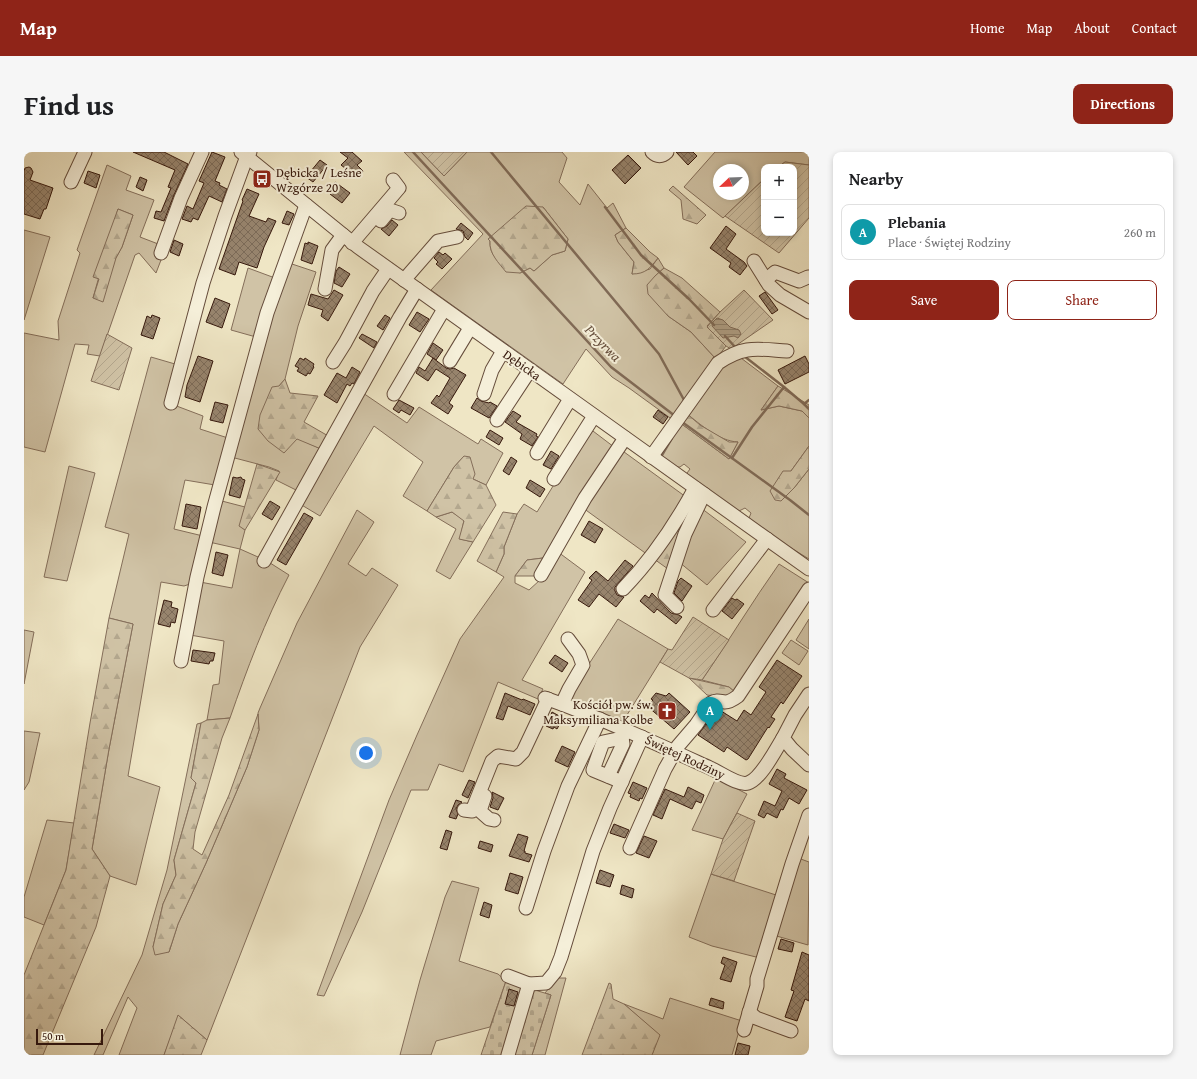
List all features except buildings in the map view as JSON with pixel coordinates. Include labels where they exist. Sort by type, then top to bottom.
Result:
[{"type":"street","points":[[71,182],[84,152]]},
{"type":"street","points":[[161,253],[181,198],[202,152]]},
{"type":"street","points":[[652,152],[659,156],[667,152]]},
{"type":"street","points":[[171,403],[203,283],[246,153]]},
{"type":"street","name":"Dębicka","points":[[246,153],[351,242],[809,569]]},
{"type":"street","points":[[351,242],[399,188],[393,180]]},
{"type":"street","points":[[181,661],[197,577],[214,507],[268,313],[306,205]]},
{"type":"street","points":[[325,289],[332,250],[351,242],[390,210],[399,213]]},
{"type":"street","points":[[404,280],[438,241],[457,237]]},
{"type":"street","points":[[754,261],[766,280],[780,295],[809,312]]},
{"type":"street","points":[[333,362],[345,344],[373,291],[388,269]]},
{"type":"street","points":[[766,280],[776,272],[799,281],[808,277]]},
{"type":"street","points":[[264,561],[416,289]]},
{"type":"street","points":[[394,394],[444,309]]},
{"type":"street","points":[[450,361],[470,328]]},
{"type":"street","points":[[651,457],[718,364],[730,355],[748,349],[787,351]]},
{"type":"street","points":[[484,394],[492,370],[503,351]]},
{"type":"street","points":[[497,420],[530,370]]},
{"type":"street","points":[[537,453],[570,399]]},
{"type":"street","points":[[554,479],[594,416]]},
{"type":"street","points":[[541,575],[585,498],[625,438]]},
{"type":"street","points":[[623,589],[640,572],[699,491]]},
{"type":"street","points":[[677,607],[665,595],[699,491]]},
{"type":"street","points":[[713,610],[767,539]]},
{"type":"street","points":[[630,848],[665,770],[678,746],[696,725],[710,703],[720,700],[724,702],[729,701],[738,696],[809,589]]},
{"type":"street","points":[[562,704],[583,665],[579,654],[568,639]]},
{"type":"street","name":"Świętej Rodziny","points":[[502,757],[516,759],[523,752],[547,698],[600,719],[624,734],[642,736],[717,771],[741,784],[749,783],[755,779],[783,738],[795,715],[809,694]]},
{"type":"street","points":[[526,908],[544,852],[568,786],[600,719]]},
{"type":"street","points":[[608,776],[623,744],[624,734],[604,742],[593,770],[622,782]]},
{"type":"street","points":[[508,976],[529,984],[546,983],[555,972],[594,851],[610,808],[642,736]]},
{"type":"street","points":[[783,738],[809,765]]},
{"type":"street","points":[[464,810],[472,811],[492,760],[498,756],[502,757]]},
{"type":"street","points":[[494,820],[489,819],[480,811],[495,767],[502,757]]},
{"type":"street","points":[[744,1030],[757,986],[757,979],[792,864],[809,815]]},
{"type":"street","points":[[508,1055],[529,984]]},
{"type":"street","points":[[749,1012],[756,1018],[791,1031]]},
{"type":"green space","points":[[404,152],[421,152],[444,176],[467,152],[562,152],[567,158],[559,182],[580,205],[588,184],[607,208],[613,203],[626,228],[615,235],[618,242],[634,262],[632,274],[650,269],[658,258],[664,268],[655,276],[668,316],[691,332],[716,359],[673,420],[612,377],[586,349],[563,384],[431,290],[483,234]],"holes":[[[543,207],[568,239],[565,251],[552,255],[534,271],[530,268],[520,273],[499,261],[492,253],[490,248],[490,241]]]},
{"type":"green space","points":[[421,152],[467,152],[444,176]]},
{"type":"green space","points":[[715,152],[809,152],[809,165],[785,162],[782,164],[761,164],[761,182],[749,193],[749,164],[713,164],[713,200],[742,200],[723,218],[684,187]]},
{"type":"green space","points":[[785,162],[809,165],[809,218],[797,232],[797,164],[782,164]]},
{"type":"green space","points":[[107,165],[131,176],[126,190],[154,200],[140,237],[166,247],[156,273],[139,253],[135,255],[100,356],[87,354],[89,345],[75,344],[45,452],[24,447],[24,333],[59,340],[58,321],[80,253],[77,250]],"holes":[[[118,209],[133,215],[122,247],[93,298]]]},
{"type":"green space","points":[[761,182],[761,236],[794,236],[779,253],[725,216],[742,200],[749,200],[749,193]]},
{"type":"green space","points":[[673,186],[706,215],[697,224],[683,219],[681,200],[669,190]]},
{"type":"green space","points":[[526,206],[543,207],[568,239],[565,251],[552,255],[534,271],[530,268],[520,273],[506,272],[493,254],[490,241],[488,239]]},
{"type":"green space","points":[[118,209],[133,215],[122,247],[116,258],[103,302],[93,298],[99,279],[93,277]]},
{"type":"green space","points":[[626,228],[658,258],[644,272],[632,274],[634,262],[618,242],[615,235]]},
{"type":"green space","points":[[24,230],[50,237],[24,320]]},
{"type":"green space","points":[[289,263],[316,272],[298,326],[285,379],[279,386],[297,438],[321,449],[298,491],[276,480],[279,471],[231,457],[269,320]]},
{"type":"green space","points":[[248,268],[275,278],[256,337],[231,330]]},
{"type":"green space","points":[[664,268],[682,278],[720,312],[707,326],[726,346],[716,359],[691,332],[668,316],[648,294],[647,285]]},
{"type":"green space","points":[[744,290],[773,320],[731,349],[707,327],[720,312]]},
{"type":"green space","points":[[107,334],[132,348],[119,390],[91,381]]},
{"type":"green space","points":[[737,355],[778,386],[761,410],[779,406],[802,411],[809,418],[809,446],[791,471],[794,488],[809,469],[809,559],[783,545],[749,518],[751,513],[745,508],[737,512],[690,479],[687,473],[690,469],[684,464],[680,467],[673,467],[659,455],[679,422],[729,459],[738,442],[717,436],[686,413],[713,373]]},
{"type":"green space","points":[[151,357],[175,364],[166,402],[203,416],[200,429],[228,438],[215,485],[185,480],[174,529],[203,536],[193,583],[184,586],[161,582],[128,776],[160,787],[136,885],[110,876],[92,849],[109,749],[133,624],[109,618],[129,534],[105,527]]},
{"type":"green space","points":[[285,379],[290,393],[318,396],[304,422],[330,437],[321,449],[297,439],[284,453],[268,441],[258,429],[260,415],[272,387],[279,386]]},
{"type":"green space","points":[[778,386],[809,405],[809,418],[802,411],[779,406],[761,410]]},
{"type":"green space","points":[[363,393],[407,423],[419,407],[478,444],[481,439],[503,453],[486,485],[473,479],[464,456],[454,467],[427,511],[403,496],[423,462],[374,426],[320,516],[300,504]]},
{"type":"green space","points":[[686,413],[700,425],[729,442],[738,442],[729,459],[679,422]]},
{"type":"green space","points":[[589,428],[614,447],[543,558],[527,560],[515,576],[515,583],[529,590],[540,580],[558,552],[585,572],[522,680],[543,689],[538,699],[498,682],[463,772],[439,764],[428,790],[411,790],[362,912],[324,996],[317,995],[389,800],[417,735],[460,639],[504,577],[496,572],[504,554],[504,547],[517,514],[524,504],[537,512]]},
{"type":"green space","points":[[809,446],[809,469],[794,488],[781,501],[775,500],[770,491],[783,471],[791,471]]},
{"type":"green space","points":[[620,449],[686,497],[648,555],[583,508]]},
{"type":"green space","points":[[464,456],[470,457],[475,474],[473,479],[486,485],[496,505],[473,542],[459,539],[464,521],[452,512],[436,517],[427,511],[454,467]]},
{"type":"green space","points":[[257,464],[280,472],[245,530],[239,526]]},
{"type":"green space","points":[[69,466],[95,473],[67,581],[44,577]]},
{"type":"green space","points":[[218,500],[245,507],[240,526],[245,530],[240,549],[209,542]]},
{"type":"green space","points":[[689,502],[695,505],[679,530],[668,569],[654,559]]},
{"type":"green space","points":[[701,508],[746,542],[707,585],[679,562]]},
{"type":"green space","points":[[357,510],[374,522],[348,564],[366,576],[372,568],[398,585],[360,647],[207,1040],[179,1016],[164,1055],[119,1055],[137,1008],[128,997],[103,1055],[94,1055],[142,955],[167,870],[197,724],[201,723],[191,778],[196,783],[174,860],[176,875],[163,904],[153,947],[169,952],[178,924],[247,767],[259,730],[258,713],[260,708],[297,623]]},
{"type":"green space","points":[[452,512],[464,520],[460,539],[473,542],[450,579],[436,571],[456,529],[436,517]]},
{"type":"green space","points":[[503,512],[517,514],[504,547],[504,554],[496,572],[477,561]]},
{"type":"green space","points":[[240,549],[267,561],[289,575],[257,645],[230,718],[207,720],[213,685],[219,684],[224,641],[190,635],[200,582],[232,588]]},
{"type":"green space","points":[[543,558],[535,576],[515,576],[527,560]]},
{"type":"green space","points":[[779,564],[809,583],[736,693],[729,687],[702,680],[759,593]]},
{"type":"green space","points":[[693,617],[729,640],[702,680],[689,678],[660,662],[668,649],[672,650]]},
{"type":"green space","points":[[109,618],[133,624],[109,749],[92,849],[110,876],[96,927],[43,1055],[24,1055],[24,975],[66,870]]},
{"type":"green space","points":[[618,619],[668,649],[622,723],[567,698]]},
{"type":"green space","points":[[809,619],[809,649],[796,640]]},
{"type":"green space","points":[[24,630],[34,632],[24,684]]},
{"type":"green space","points":[[791,640],[808,651],[799,665],[782,653]]},
{"type":"green space","points":[[689,678],[729,687],[736,693],[727,698],[707,695]]},
{"type":"green space","points":[[258,714],[259,730],[247,767],[178,924],[169,952],[155,955],[153,947],[163,904],[176,875],[174,860],[196,783],[191,778],[201,723],[207,720],[230,718],[222,738],[195,832],[193,849],[202,855],[229,795]]},
{"type":"green space","points":[[24,731],[40,733],[29,782],[24,790]]},
{"type":"green space","points":[[716,778],[747,794],[723,839],[692,830]]},
{"type":"green space","points":[[737,813],[755,821],[734,881],[711,874],[723,839]]},
{"type":"green space","points":[[47,820],[74,823],[66,870],[44,925],[24,917],[24,897]]},
{"type":"green space","points":[[798,858],[809,862],[808,945],[773,935]]},
{"type":"green space","points":[[711,874],[776,895],[760,958],[712,946],[689,937]]},
{"type":"green space","points":[[452,881],[479,888],[459,961],[498,974],[506,981],[490,1027],[436,1041],[431,1055],[400,1055],[420,980],[445,897]]},
{"type":"green space","points":[[557,978],[566,978],[545,1055],[532,1055],[551,995],[545,993]]},
{"type":"green space","points":[[506,981],[551,995],[532,1055],[481,1055]]},
{"type":"green space","points":[[609,983],[611,984],[613,999],[624,1004],[660,1035],[652,1055],[582,1055]]},
{"type":"green space","points":[[670,998],[742,1021],[732,1055],[652,1055],[659,1035],[624,1004],[663,1019]]},
{"type":"green space","points":[[178,1015],[207,1040],[201,1055],[164,1055]]},
{"type":"shaded area","points":[[717,318],[723,320],[730,327],[739,330],[741,334],[738,338],[734,336],[723,338],[712,326],[713,322]]},
{"type":"waterway","name":"Przyrwa","points":[[413,152],[611,367],[675,416]]},
{"type":"waterway","points":[[491,152],[659,354],[684,402]]},
{"type":"waterway","points":[[605,207],[641,255],[689,299],[714,325]]},
{"type":"waterway","points":[[725,336],[736,348]]},
{"type":"waterway","points":[[744,356],[784,387]]},
{"type":"waterway","points":[[732,458],[752,427],[784,387],[804,404],[809,400]]},
{"type":"waterway","points":[[804,404],[809,409]]},
{"type":"waterway","name":"Przyrwa","points":[[682,422],[809,515]]},
{"type":"waterway","points":[[662,455],[672,438]]},
{"type":"place","name":"Dębicka / Leśne Wzgórze 20","points":[[262,179]]},
{"type":"place","name":"Kościół pw. św. Maksymiliana Kolbe","points":[[667,711]]},
{"type":"place","name":"Plebania","points":[[710,730]]}]
